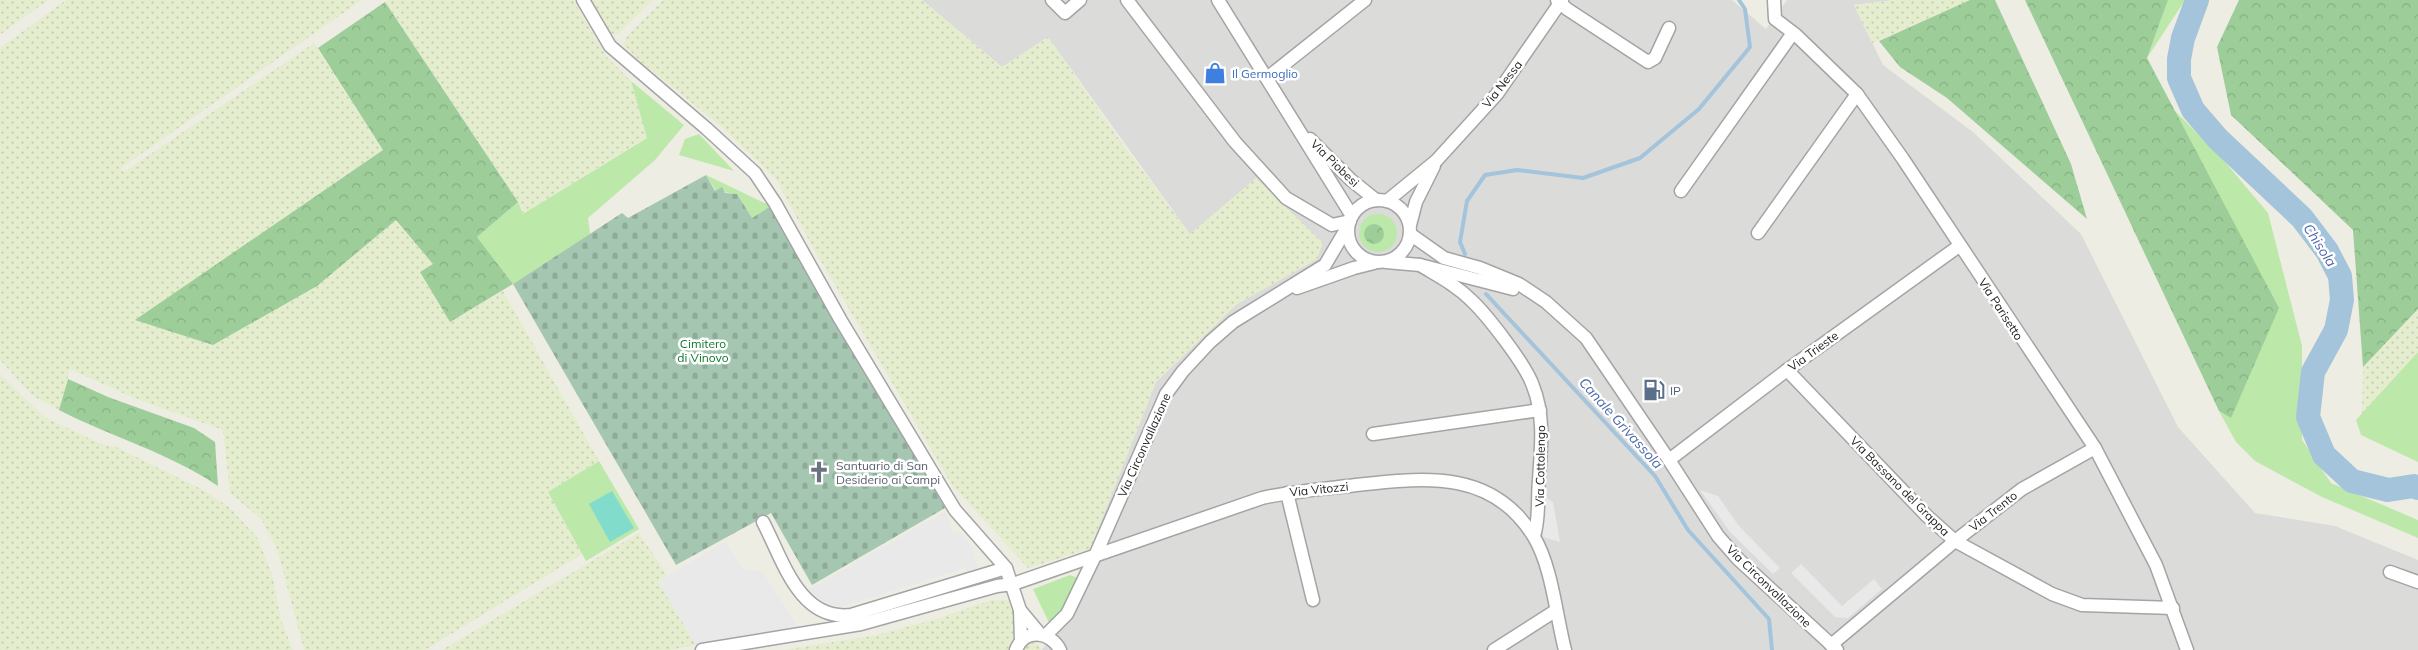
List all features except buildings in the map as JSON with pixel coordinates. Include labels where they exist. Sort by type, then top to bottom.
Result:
[{"type":"street","points":[[582,0],[610,46],[755,173],[775,203],[840,319],[955,510],[1006,568],[1013,584],[1020,610],[1019,645]]},
{"type":"street","points":[[1052,0],[1065,13],[1080,0]]},
{"type":"street","points":[[1127,0],[1235,142],[1286,198],[1332,224],[1350,221],[1366,202],[1382,201],[1402,210],[1410,230]]},
{"type":"street","name":"Via Piobesi","points":[[1218,0],[1296,124],[1350,221]]},
{"type":"street","points":[[1267,78],[1350,6],[1365,0]]},
{"type":"street","name":"Via Parisetto","points":[[1774,0],[1775,18],[1856,94],[1903,159],[2095,448],[2148,548],[2173,608],[2187,650]]},
{"type":"street","points":[[1559,1],[1648,62],[1655,58],[1669,28]]},
{"type":"street","name":"Via Nessa","points":[[1436,162],[1502,87],[1559,1]]},
{"type":"street","points":[[1681,191],[1793,33]]},
{"type":"street","points":[[1758,233],[1856,94]]},
{"type":"street","name":"Via Piobesi","points":[[1296,124],[1351,180],[1382,201]]},
{"type":"street","points":[[1350,221],[1351,245],[1357,254],[1380,262],[1402,252],[1410,230],[1416,202],[1436,162]]},
{"type":"street","points":[[1382,201],[1436,162]]},
{"type":"street","name":"Via Circonvallazione","points":[[1051,641],[1095,556],[1150,429],[1172,386],[1210,342],[1234,322],[1325,265],[1350,221]]},
{"type":"street","name":"Via Circonvallazione","points":[[1410,230],[1444,258],[1480,268],[1519,284],[1546,302],[1586,338],[1718,536],[1738,560],[1834,647]]},
{"type":"street","name":"Via Trieste","points":[[1669,460],[1787,370],[1959,246]]},
{"type":"street","name":"Via Circonvallazione","points":[[1285,291],[1380,262],[1420,266],[1478,279],[1546,302]]},
{"type":"street","name":"Via Cottolengo","points":[[1420,266],[1451,284],[1472,300],[1521,363],[1533,385],[1540,410],[1542,437],[1538,493],[1539,514],[1534,536]]},
{"type":"street","name":"Via Bassano del Grappa","points":[[1787,370],[1927,516],[1955,541],[2052,594],[2082,605],[2173,608]]},
{"type":"street","points":[[1373,434],[1540,410]]},
{"type":"street","name":"Via Trento","points":[[1834,647],[1955,541],[2022,489],[2095,448]]},
{"type":"street","name":"Via Vitozzi","points":[[702,650],[861,624],[997,586],[1013,584],[1095,556],[1109,549],[1262,498],[1286,492],[1418,478],[1441,479],[1464,484],[1504,504],[1534,536]]},
{"type":"street","points":[[1286,492],[1313,600]]},
{"type":"street","points":[[764,522],[795,585],[805,600],[818,610],[829,615],[851,615],[1006,568]]},
{"type":"street","points":[[1534,536],[1545,561],[1564,650]]},
{"type":"street","points":[[2390,572],[2418,582]]},
{"type":"street","points":[[1020,610],[1051,641]]},
{"type":"street","points":[[1494,650],[1555,611]]},
{"type":"street","points":[[1019,645],[1033,634],[1051,641]]},
{"type":"shaded area","points":[[922,0],[1732,0],[1766,29],[1787,0],[1894,0],[1854,5],[1883,65],[1973,132],[2081,234],[2178,427],[2255,513],[2335,526],[2418,560],[2418,650],[1042,650],[1055,631],[1090,549],[1156,382],[1237,304],[1317,259],[1190,234],[1048,37],[1002,67]]},
{"type":"shaded area","points":[[1700,490],[1718,496],[1739,526],[1780,568],[1773,574],[1730,532]]},
{"type":"shaded area","points":[[612,491],[634,528],[610,542],[589,504]]},
{"type":"shaded area","points":[[1538,493],[1553,502],[1560,542],[1543,537]]},
{"type":"shaded area","points":[[946,511],[953,533],[960,532],[972,547],[978,568],[966,572],[965,568],[841,607],[831,605],[815,597],[808,590]]},
{"type":"shaded area","points":[[725,542],[744,570],[762,571],[800,629],[696,645],[658,581]]},
{"type":"shaded area","points":[[1801,564],[1842,606],[1874,579],[1882,589],[1848,618],[1835,617],[1791,573]]},
{"type":"green space","points":[[0,0],[48,0],[0,35]]},
{"type":"green space","points":[[66,0],[362,0],[121,168],[124,172],[314,43],[383,150],[136,320],[317,286],[396,220],[433,264],[420,272],[450,322],[503,291],[599,461],[548,492],[582,554],[425,650],[304,650],[277,549],[261,519],[230,493],[223,430],[134,398],[70,369],[59,410],[33,396],[0,360],[0,48]]},
{"type":"green space","points":[[389,0],[573,0],[606,56],[631,81],[647,137],[523,214],[518,202],[385,2]]},
{"type":"green space","points":[[589,0],[653,0],[617,35],[607,32]]},
{"type":"green space","points":[[663,0],[922,0],[1002,67],[1048,37],[1119,139],[1190,234],[1256,178],[1323,243],[1317,259],[1237,304],[1156,382],[1090,549],[1028,568],[952,485],[811,244],[776,179],[723,128],[640,61],[623,44],[628,35]]},
{"type":"green space","points":[[1894,0],[1970,0],[1872,43],[1854,5]]},
{"type":"green space","points":[[1970,0],[1995,0],[2071,164],[2087,219],[1947,98],[1900,67],[1879,41]]},
{"type":"green space","points":[[2025,0],[2168,0],[2147,58],[2279,308],[2231,418],[2219,411]]},
{"type":"green space","points":[[2168,0],[2185,0],[2147,58]]},
{"type":"green space","points":[[2239,0],[2418,0],[2418,309],[2363,367],[2353,230],[2231,115],[2217,47]]},
{"type":"green space","points":[[385,2],[518,202],[477,237],[513,284],[450,322],[420,272],[433,264],[396,220],[317,286],[213,345],[135,320],[383,150],[318,48]]},
{"type":"green space","points":[[631,81],[684,125],[655,160],[588,218],[590,234],[513,284],[477,237],[518,202],[523,214],[647,138]]},
{"type":"green space","points":[[2174,110],[2220,156],[2268,213],[2302,346],[2302,440],[2331,483],[2418,520],[2418,538],[2322,497],[2255,461],[2236,442],[2219,411],[2231,418]]},
{"type":"green space","points":[[699,134],[734,171],[679,155],[685,139]]},
{"type":"green space","points":[[706,175],[771,206],[752,218],[737,194],[716,191]]},
{"type":"green space","name":"Cimitero di Vinovo","points":[[706,175],[715,191],[722,187],[725,193],[737,194],[752,218],[771,206],[945,508],[812,585],[771,513],[676,565],[513,284],[622,213],[628,218]]},
{"type":"green space","points":[[1378,214],[1385,215],[1391,220],[1396,226],[1396,240],[1391,246],[1385,251],[1378,252],[1371,251],[1365,246],[1360,240],[1359,233],[1360,226],[1365,220],[1371,215]]},
{"type":"green space","points":[[1374,224],[1381,227],[1384,234],[1381,241],[1374,244],[1367,241],[1364,234],[1367,227]]},
{"type":"green space","points":[[2418,309],[2418,352],[2362,414],[2363,367]]},
{"type":"green space","points":[[2418,352],[2418,462],[2361,435],[2356,420]]},
{"type":"green space","points":[[0,374],[44,417],[99,443],[116,447],[203,490],[229,507],[257,537],[272,574],[281,620],[293,650],[0,650]]},
{"type":"green space","points":[[68,379],[108,397],[194,428],[215,442],[218,486],[180,464],[59,410]]},
{"type":"green space","points":[[599,461],[639,529],[586,561],[548,492]]},
{"type":"green space","points":[[639,533],[667,575],[658,581],[696,645],[670,650],[442,650]]},
{"type":"green space","points":[[1070,575],[1078,578],[1055,631],[1052,629],[1033,589]]},
{"type":"green space","points":[[991,600],[1016,600],[1041,650],[783,650],[872,636],[937,619]]},
{"type":"waterway","name":"Canale Grivassola","points":[[1465,254],[1460,242],[1467,201],[1485,175],[1517,170],[1583,178],[1640,158],[1699,109],[1750,47],[1745,9],[1739,0]]},
{"type":"waterway","name":"Chisola","points":[[2197,0],[2183,38],[2179,59],[2179,78],[2193,110],[2218,139],[2302,218],[2327,251],[2340,276],[2342,300],[2336,330],[2313,372],[2308,417],[2324,455],[2352,481],[2388,490],[2414,486],[2418,488]]},
{"type":"waterway","name":"Canale Grivassola","points":[[1486,294],[1655,476],[1688,530],[1769,619],[1772,650]]},
{"type":"place","name":"Il Germoglio","points":[[1215,73]]},
{"type":"place","name":"IP","points":[[1654,390]]},
{"type":"place","name":"Santuario di San Desiderio ai Campi","points":[[819,472]]}]
